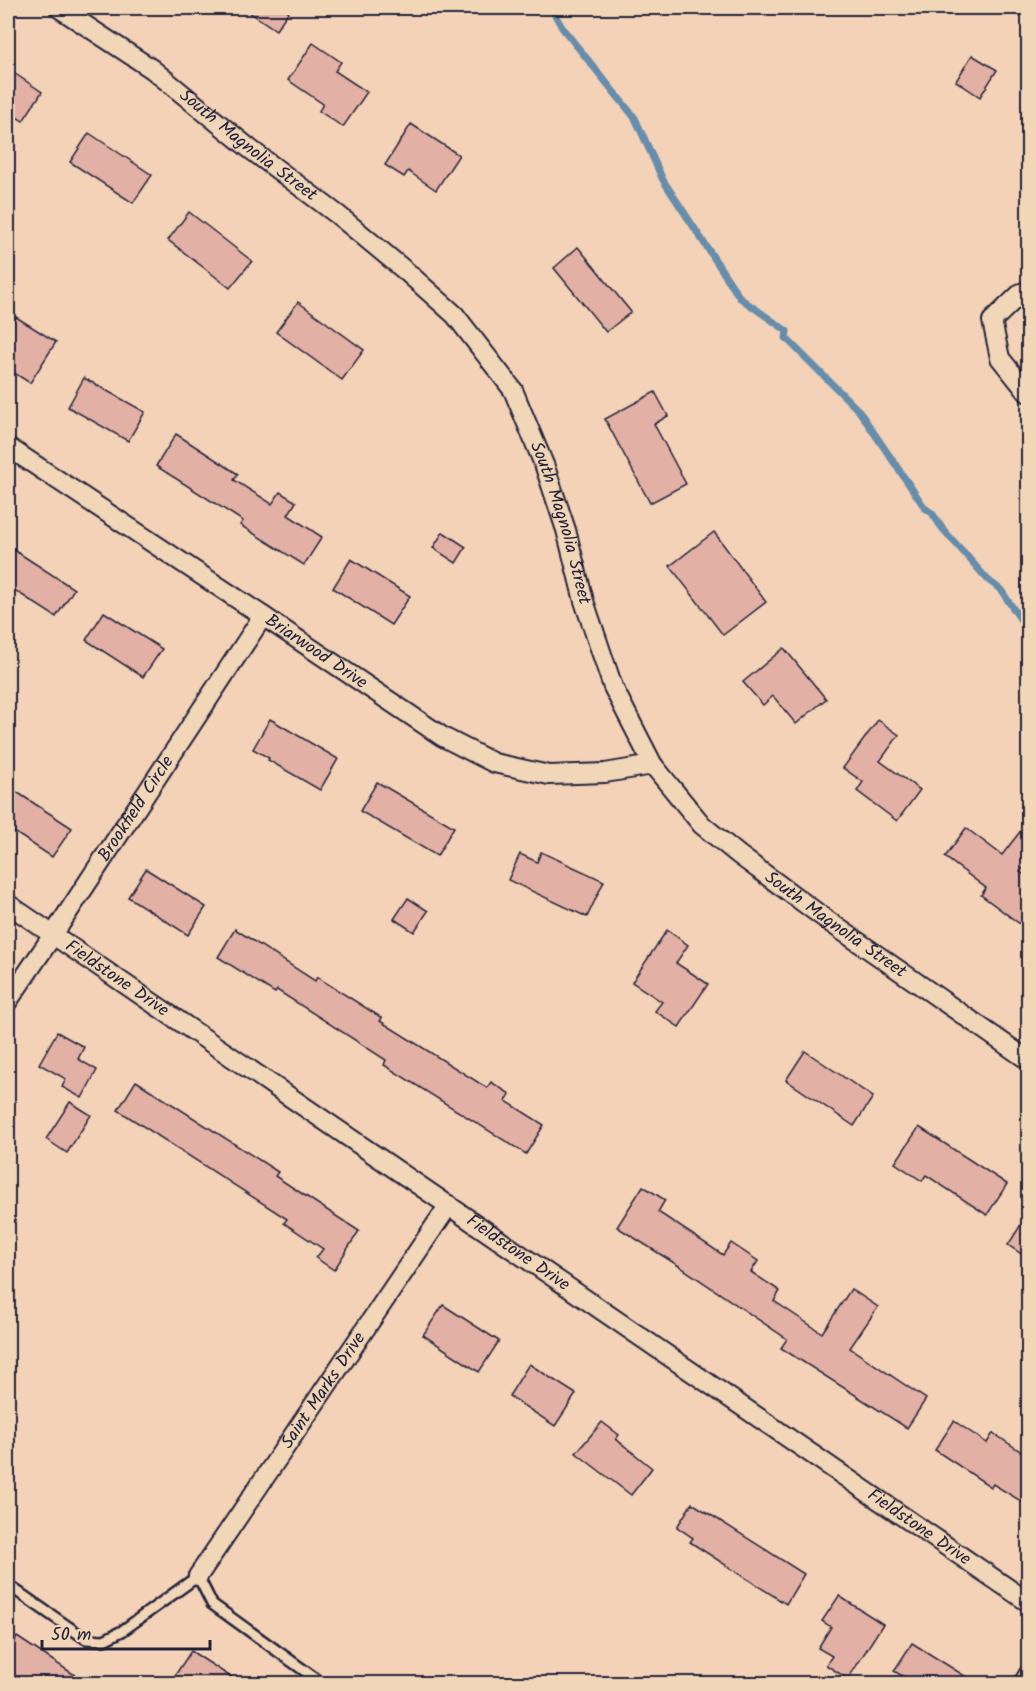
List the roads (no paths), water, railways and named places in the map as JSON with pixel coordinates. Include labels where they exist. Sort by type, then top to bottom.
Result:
[{"type":"street","name":"South Magnolia Street","points":[[59,8],[152,69],[250,149],[338,215],[455,315],[513,390],[545,467],[566,530],[584,601],[613,687],[653,765],[702,825],[739,855],[831,923],[1029,1059]]},
{"type":"street","points":[[1029,291],[1021,293],[992,321],[1000,358],[1029,393]]},
{"type":"street","name":"Briarwood Drive","points":[[8,447],[443,737],[494,763],[549,775],[605,773],[653,765]]},
{"type":"street","name":"Brookfield Circle","points":[[8,1000],[54,935],[263,616]]},
{"type":"street","name":"Fieldstone Drive","points":[[8,904],[1029,1602]]},
{"type":"street","name":"Saint Marks Drive","points":[[198,1576],[449,1205]]},
{"type":"street","points":[[1023,1683],[1029,1675]]},
{"type":"lane","points":[[8,1585],[86,1639],[105,1640],[122,1631],[198,1576],[212,1604],[323,1683]]},
{"type":"waterway","points":[[551,8],[563,29],[635,118],[663,180],[740,298],[787,331],[786,338],[859,411],[925,508],[932,513],[942,528],[988,580],[1001,590],[1028,631]]}]
